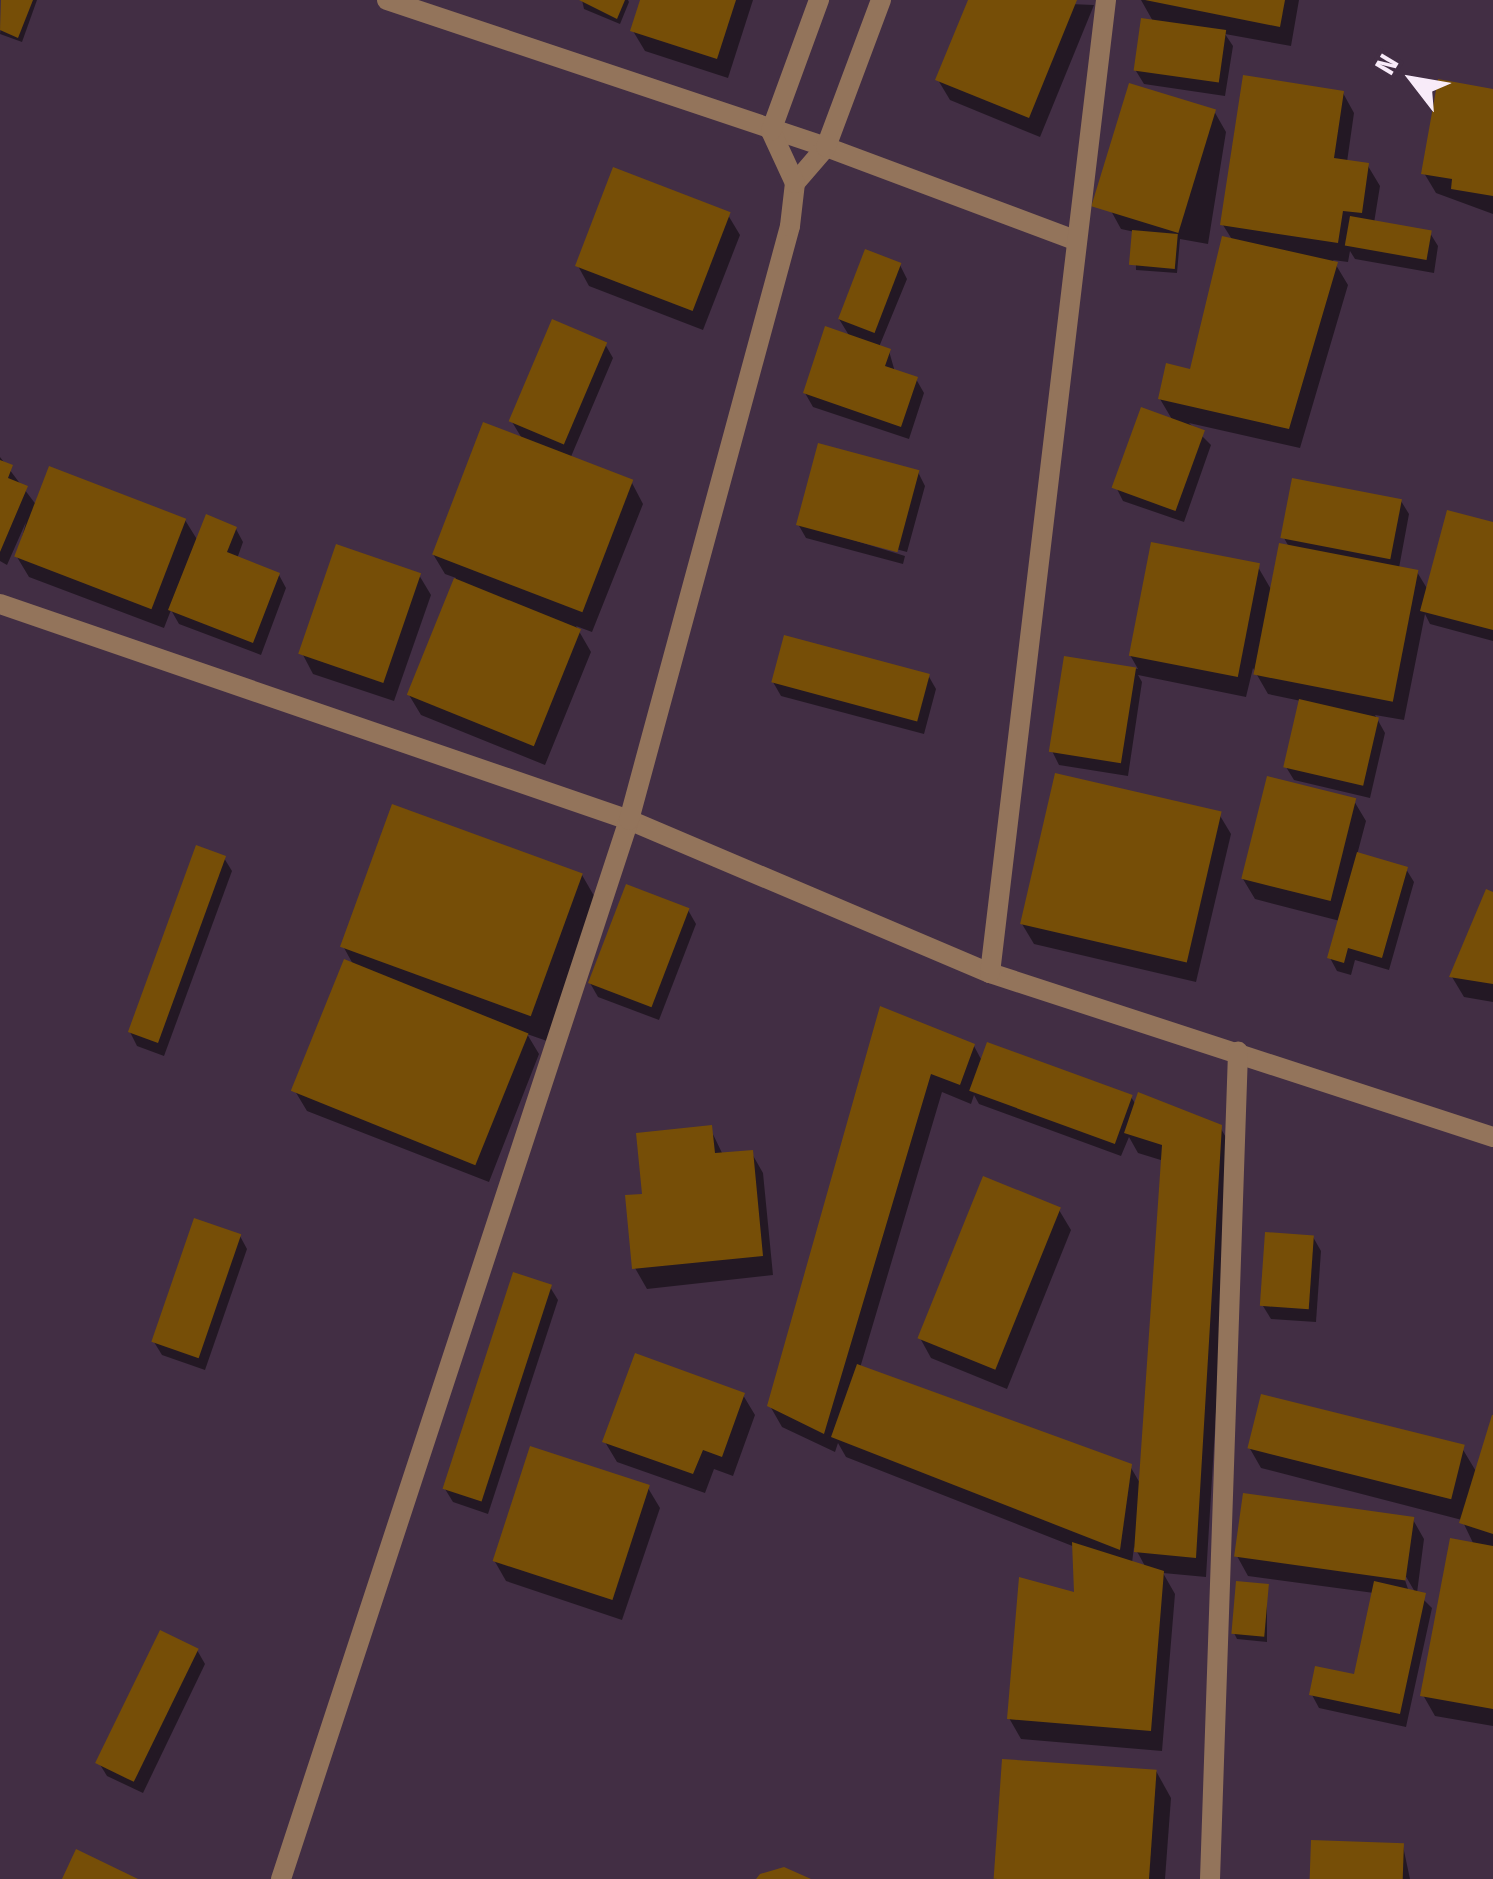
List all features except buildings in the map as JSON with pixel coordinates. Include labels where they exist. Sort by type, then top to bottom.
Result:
[{"type":"street","points":[[387,0],[826,147],[1077,242]]},
{"type":"street","points":[[280,1879],[629,820],[790,226],[795,183],[771,131],[819,0]]},
{"type":"street","points":[[795,183],[826,147],[881,0]]},
{"type":"street","points":[[990,973],[1106,0]]},
{"type":"street","points":[[0,604],[629,820],[990,973],[1238,1051],[1493,1138]]},
{"type":"street","points":[[1210,1879],[1238,1051]]}]
